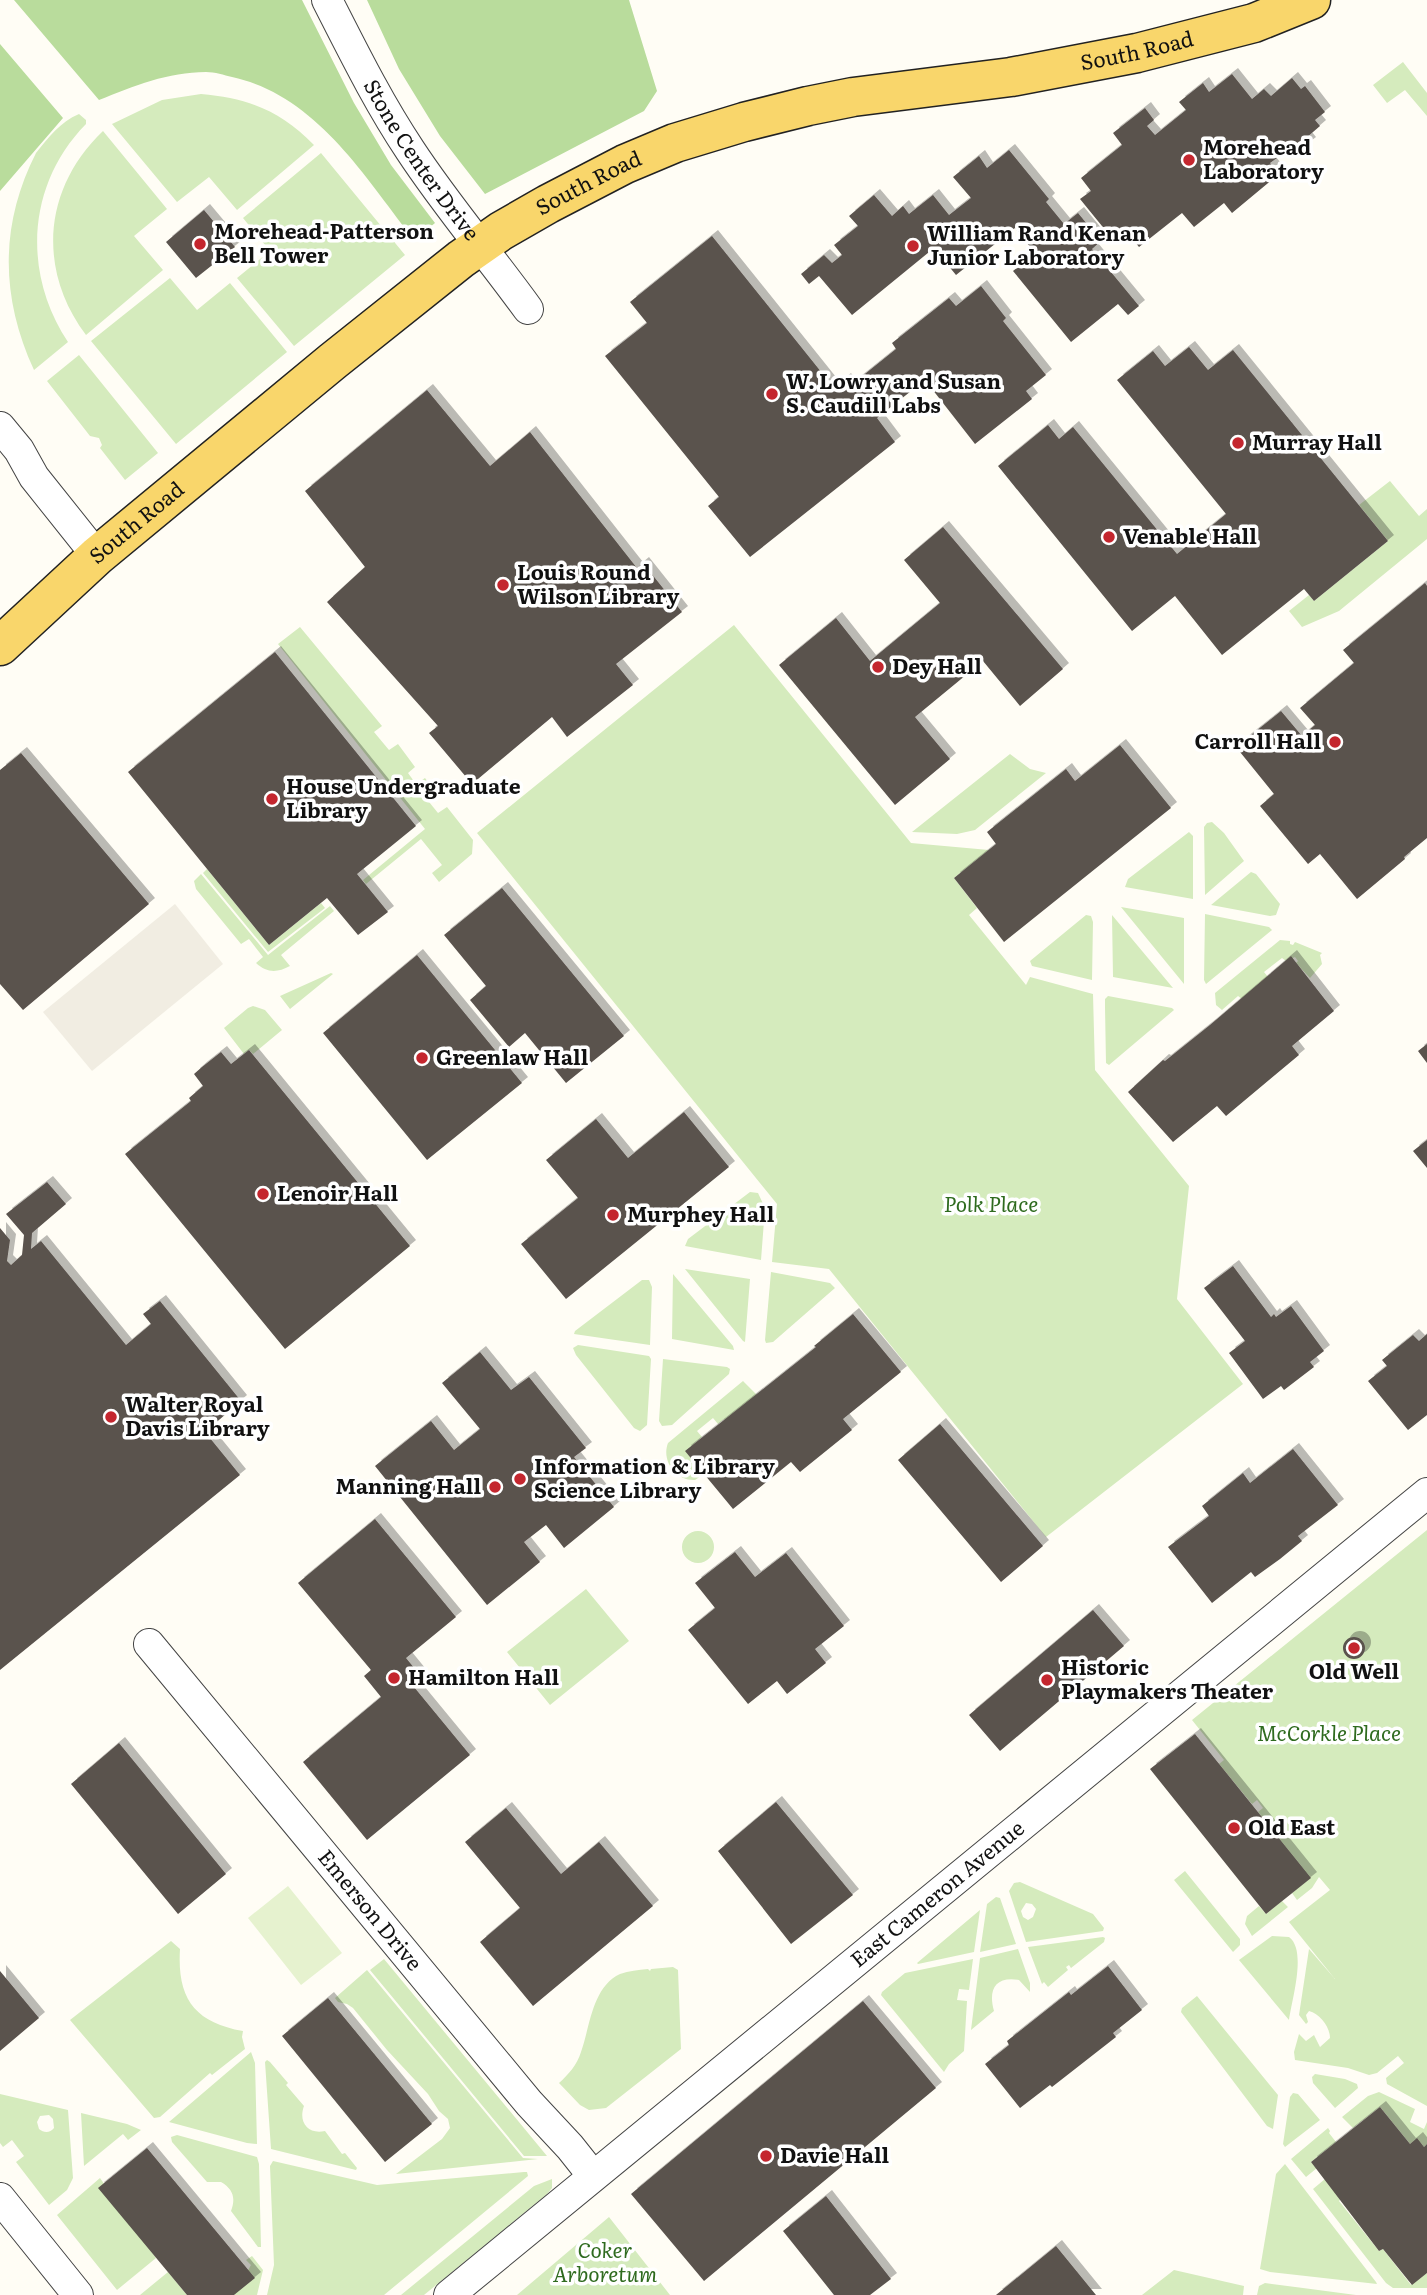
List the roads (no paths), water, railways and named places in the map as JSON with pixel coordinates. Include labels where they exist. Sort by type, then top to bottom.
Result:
[{"type":"main road","name":"South Road","points":[[0,646],[97,556],[333,361],[479,247],[548,204],[625,164],[675,144],[744,122],[853,97],[1011,77],[1138,53],[1254,23],[1311,0]]},
{"type":"street","name":"Stone Center Drive","points":[[327,0],[372,88],[410,151],[479,247],[528,309]]},
{"type":"street","points":[[0,427],[19,450],[34,477],[97,556]]},
{"type":"street","name":"East Cameron Avenue","points":[[449,2295],[1427,1493]]},
{"type":"street","name":"Emerson Drive","points":[[149,1644],[529,2103],[593,2176]]},
{"type":"street","points":[[0,2198],[78,2295]]},
{"type":"place","name":"Morehead Laboratory","points":[[1189,160]]},
{"type":"place","name":"Morehead-Patterson Bell Tower","points":[[200,244]]},
{"type":"place","name":"William Rand Kenan Junior Laboratory","points":[[913,246]]},
{"type":"place","name":"W. Lowry and Susan S. Caudill Labs","points":[[772,394]]},
{"type":"place","name":"Murray Hall","points":[[1238,443]]},
{"type":"place","name":"Venable Hall","points":[[1109,537]]},
{"type":"place","name":"Louis Round Wilson Library","points":[[503,585]]},
{"type":"place","name":"Dey Hall","points":[[878,667]]},
{"type":"place","name":"Carroll Hall","points":[[1335,742]]},
{"type":"place","name":"House Undergraduate Library","points":[[272,799]]},
{"type":"place","name":"Greenlaw Hall","points":[[422,1058]]},
{"type":"place","name":"Lenoir Hall","points":[[263,1194]]},
{"type":"place","name":"Murphey Hall","points":[[613,1215]]},
{"type":"place","name":"Walter Royal Davis Library","points":[[111,1417]]},
{"type":"place","name":"Information & Library Science Library","points":[[520,1479]]},
{"type":"place","name":"Manning Hall","points":[[495,1487]]},
{"type":"place","name":"Old Well","points":[[1354,1648]]},
{"type":"place","name":"Hamilton Hall","points":[[394,1678]]},
{"type":"place","name":"Historic Playmakers Theater","points":[[1047,1680]]},
{"type":"place","name":"Old East","points":[[1234,1828]]},
{"type":"place","name":"Davie Hall","points":[[766,2156]]},
{"type":"park label","name":"Polk Place","points":[[991,1205]]},
{"type":"park label","name":"McCorkle Place","points":[[1329,1734]]},
{"type":"park label","name":"Coker Arboretum","points":[[605,2263]]}]
